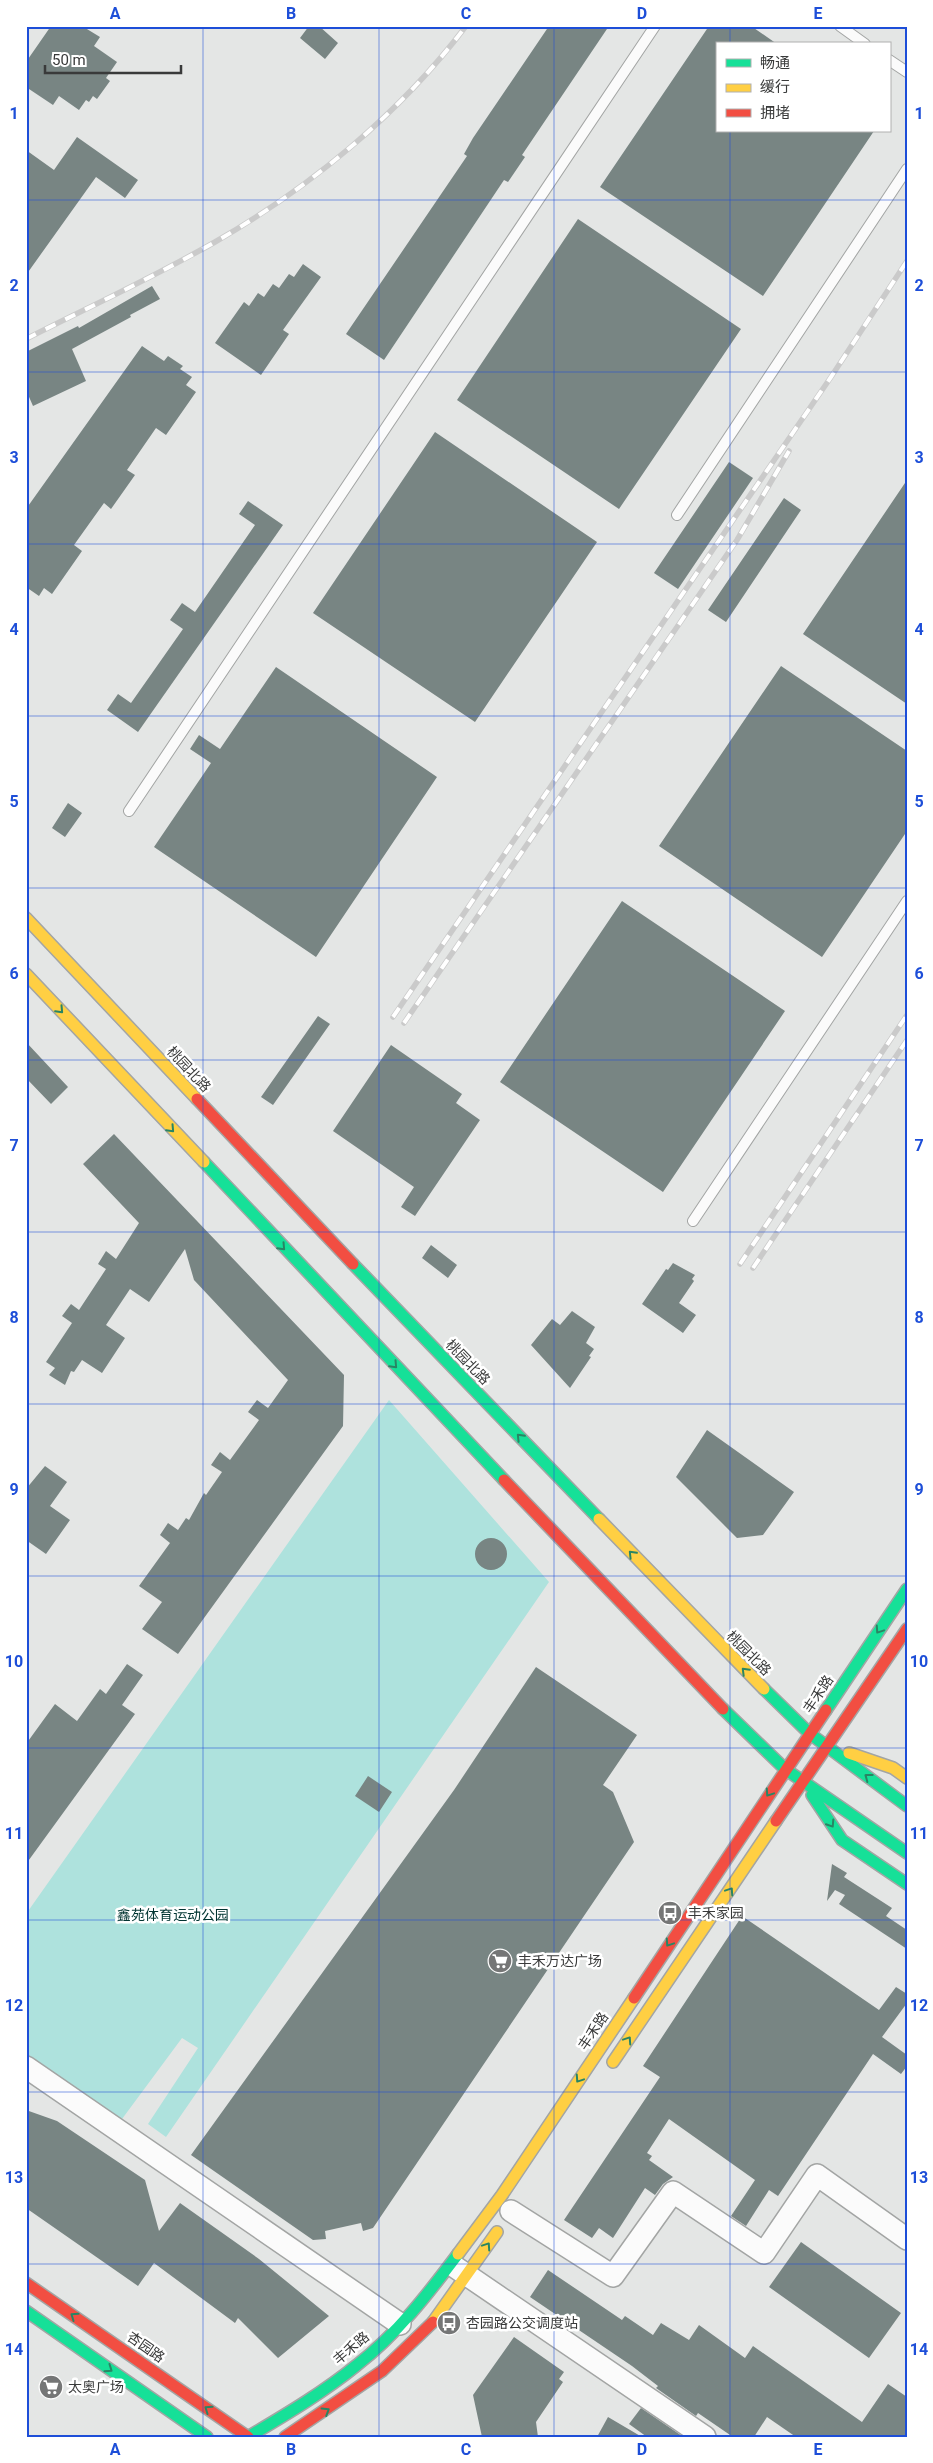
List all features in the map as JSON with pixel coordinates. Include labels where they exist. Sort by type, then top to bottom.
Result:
[{"type":"main road","name":"桃园北路","points":[[26,918],[483,1399],[746,1672],[810,1734],[907,1806]]},
{"type":"main road","points":[[26,974],[694,1681],[785,1769],[907,1853]]},
{"type":"main road","name":"丰禾路","points":[[285,2437],[354,2394],[394,2362],[432,2323],[459,2269],[502,2195],[907,1589]]},
{"type":"main road","points":[[606,2072],[907,1630]]},
{"type":"main road","points":[[828,1747],[893,1768],[907,1778]]},
{"type":"main road","points":[[804,1783],[842,1840],[907,1884]]},
{"type":"main road","name":"丰禾路","points":[[248,2437],[291,2411],[358,2365],[459,2269],[514,2206]]},
{"type":"main road","name":"杏园路","points":[[26,2282],[248,2437]]},
{"type":"main road","points":[[26,2311],[207,2437]]},
{"type":"street","points":[[26,2067],[400,2324]]},
{"type":"street","points":[[514,2206],[612,2276],[673,2192],[764,2252],[817,2176],[907,2239]]},
{"type":"street","points":[[459,2269],[705,2437]]},
{"type":"lane","points":[[129,811],[655,26]]},
{"type":"lane","points":[[840,26],[862,42]]},
{"type":"lane","points":[[890,61],[907,72]]},
{"type":"lane","points":[[677,515],[907,169]]},
{"type":"lane","points":[[693,1221],[907,901]]},
{"type":"green space","name":"鑫苑体育运动公园","points":[[389,1400],[549,1582],[166,2137],[148,2124],[198,2048],[182,2038],[122,2119],[26,2055],[26,1914]]},
{"type":"building","points":[[51,26],[82,26],[100,37],[94,46],[117,62],[106,78],[110,81],[97,99],[93,96],[89,102],[86,100],[79,110],[59,96],[53,105],[26,87],[26,62]]},
{"type":"building","points":[[309,26],[319,26],[338,43],[325,59],[300,38]]},
{"type":"building","points":[[549,26],[609,26],[522,155],[525,157],[508,182],[504,180],[384,360],[346,334],[467,156],[464,154],[473,138]]},
{"type":"building","points":[[709,26],[751,26],[774,42],[716,42],[716,132],[873,132],[763,296],[600,187]]},
{"type":"building","points":[[77,137],[138,180],[125,198],[96,177],[26,275],[26,150],[54,170]]},
{"type":"building","points":[[578,219],[741,329],[619,509],[457,400]]},
{"type":"building","points":[[303,264],[321,277],[283,330],[289,334],[261,375],[215,343],[244,302],[249,306],[258,293],[264,297],[273,284],[279,288],[289,274],[294,277]]},
{"type":"building","points":[[152,286],[160,299],[72,349],[86,381],[33,406],[26,390],[26,352],[78,326],[79,328]]},
{"type":"building","points":[[142,346],[164,361],[168,356],[183,366],[180,369],[192,377],[186,385],[196,392],[166,435],[156,428],[127,470],[135,475],[111,509],[104,503],[74,545],[82,551],[52,594],[44,588],[39,596],[26,587],[26,509]]},
{"type":"building","points":[[435,432],[597,542],[475,722],[313,613]]},
{"type":"building","points":[[729,462],[753,478],[678,589],[654,573]]},
{"type":"building","points":[[907,480],[907,704],[803,634]]},
{"type":"building","points":[[784,498],[801,510],[726,622],[708,610]]},
{"type":"building","points":[[248,501],[283,525],[138,732],[107,710],[118,694],[131,703],[183,629],[170,620],[182,603],[195,612],[255,525],[239,514]]},
{"type":"building","points":[[781,666],[907,751],[907,831],[822,957],[659,846]]},
{"type":"building","points":[[276,667],[437,777],[316,957],[154,847],[211,763],[190,749],[199,735],[220,749]]},
{"type":"building","points":[[68,803],[82,813],[65,837],[52,828]]},
{"type":"building","points":[[622,901],[785,1011],[663,1192],[500,1082]]},
{"type":"building","points":[[318,1016],[330,1024],[273,1105],[261,1097]]},
{"type":"building","points":[[26,1042],[68,1087],[51,1104],[26,1078]]},
{"type":"building","points":[[391,1045],[462,1094],[456,1103],[480,1120],[415,1216],[401,1207],[414,1187],[333,1131]]},
{"type":"building","points":[[114,1134],[344,1375],[343,1426],[178,1654],[142,1629],[162,1602],[139,1586],[170,1543],[160,1535],[168,1523],[178,1530],[186,1518],[189,1520],[204,1493],[206,1495],[222,1472],[211,1465],[220,1452],[230,1460],[259,1420],[248,1412],[257,1400],[268,1408],[288,1380],[194,1280],[185,1249],[149,1302],[130,1289],[106,1325],[125,1338],[102,1373],[82,1360],[74,1372],[71,1371],[65,1385],[49,1375],[55,1368],[46,1362],[72,1323],[62,1316],[71,1304],[79,1310],[106,1269],[98,1264],[106,1251],[116,1259],[139,1223],[83,1164]]},
{"type":"building","points":[[431,1245],[457,1265],[448,1278],[422,1258]]},
{"type":"building","points":[[673,1263],[695,1275],[692,1279],[694,1281],[679,1303],[696,1315],[683,1333],[642,1304],[666,1269],[668,1270]]},
{"type":"building","points":[[572,1311],[595,1327],[586,1343],[594,1349],[589,1356],[591,1357],[570,1388],[531,1345],[552,1319],[560,1325]]},
{"type":"building","points":[[707,1430],[794,1492],[763,1535],[737,1538],[676,1477]]},
{"type":"building","points":[[45,1466],[67,1482],[50,1506],[70,1520],[46,1554],[26,1540],[26,1489]]},
{"type":"building","points":[[491,1538],[497,1539],[502,1543],[506,1548],[506,1560],[502,1565],[497,1569],[491,1570],[485,1569],[480,1565],[476,1560],[475,1554],[476,1548],[480,1543],[485,1539]]},
{"type":"building","points":[[127,1664],[143,1675],[122,1705],[135,1714],[26,1864],[26,1744],[55,1704],[77,1721],[100,1689],[106,1694]]},
{"type":"building","points":[[536,1667],[637,1735],[603,1785],[613,1792],[634,1842],[373,2228],[363,2231],[361,2223],[325,2231],[326,2239],[313,2240],[191,2155],[454,1790]]},
{"type":"building","points":[[368,1776],[392,1792],[379,1812],[355,1796]]},
{"type":"building","points":[[832,1864],[847,1873],[844,1877],[892,1908],[886,1916],[907,1930],[907,1949],[839,1904],[845,1895],[835,1890],[827,1901]]},
{"type":"building","points":[[742,1916],[879,2010],[896,1987],[907,1994],[907,2003],[882,2037],[907,2055],[907,2066],[901,2074],[873,2054],[778,2196],[769,2190],[746,2226],[731,2216],[755,2180],[669,2119],[647,2153],[652,2156],[649,2160],[673,2177],[663,2184],[655,2195],[645,2188],[613,2238],[599,2228],[592,2238],[564,2220],[660,2077],[643,2066]]},
{"type":"building","points":[[26,2110],[57,2121],[145,2180],[159,2231],[180,2203],[259,2259],[329,2316],[278,2358],[238,2318],[235,2323],[154,2263],[138,2286],[26,2208]]},
{"type":"building","points":[[801,2242],[901,2313],[869,2358],[769,2287]]},
{"type":"building","points":[[548,2270],[622,2320],[625,2316],[653,2335],[661,2323],[689,2340],[699,2325],[745,2358],[753,2346],[862,2422],[888,2384],[907,2397],[907,2437],[796,2437],[767,2417],[754,2437],[733,2437],[698,2413],[696,2416],[656,2388],[658,2386],[632,2366],[530,2297]]},
{"type":"building","points":[[514,2337],[564,2372],[559,2379],[563,2382],[536,2422],[538,2437],[482,2437],[473,2395]]},
{"type":"building","points":[[641,2408],[682,2436],[647,2437],[629,2424]]},
{"type":"building","points":[[608,2417],[642,2437],[597,2437]]},
{"type":"railway","points":[[26,339],[192,255],[285,198],[351,147],[382,119],[412,89],[466,26]]},
{"type":"railway","points":[[393,1017],[831,377],[907,261]]},
{"type":"railway","points":[[404,1023],[737,540],[789,451]]},
{"type":"railway","points":[[740,1264],[907,1015]]},
{"type":"railway","points":[[753,1268],[907,1040]]},
{"type":"traffic: fast","points":[[204,1162],[504,1480]]},
{"type":"traffic: fast","points":[[353,1264],[599,1519]]},
{"type":"traffic: fast","points":[[826,1710],[907,1589]]},
{"type":"traffic: fast","points":[[764,1689],[809,1733],[907,1806]]},
{"type":"traffic: fast","points":[[723,1709],[785,1769],[907,1853]]},
{"type":"traffic: fast","points":[[812,1795],[842,1840],[907,1884]]},
{"type":"traffic: fast","points":[[248,2437],[318,2394],[372,2353],[399,2327],[458,2254]]},
{"type":"traffic: fast","points":[[26,2311],[207,2437]]},
{"type":"traffic: slow","points":[[26,918],[197,1099]]},
{"type":"traffic: slow","points":[[26,974],[204,1162]]},
{"type":"traffic: slow","points":[[599,1519],[764,1689]]},
{"type":"traffic: slow","points":[[849,1753],[893,1768],[907,1778]]},
{"type":"traffic: slow","points":[[613,2062],[776,1821]]},
{"type":"traffic: slow","points":[[458,2254],[502,2195],[634,1998]]},
{"type":"traffic: slow","points":[[433,2322],[497,2232]]},
{"type":"traffic: jam","points":[[197,1099],[353,1264]]},
{"type":"traffic: jam","points":[[504,1480],[723,1709]]},
{"type":"traffic: jam","points":[[776,1821],[907,1629]]},
{"type":"traffic: jam","points":[[634,1998],[826,1710]]},
{"type":"traffic: jam","points":[[26,2283],[248,2437]]},
{"type":"traffic: jam","points":[[285,2437],[382,2371],[433,2322]]},
{"type":"place","name":"丰禾家园","points":[[670,1913]]},
{"type":"place","name":"丰禾万达广场","points":[[500,1961]]},
{"type":"place","name":"杏园路公交调度站","points":[[449,2323]]},
{"type":"place","name":"太奥广场","points":[[51,2387]]}]
